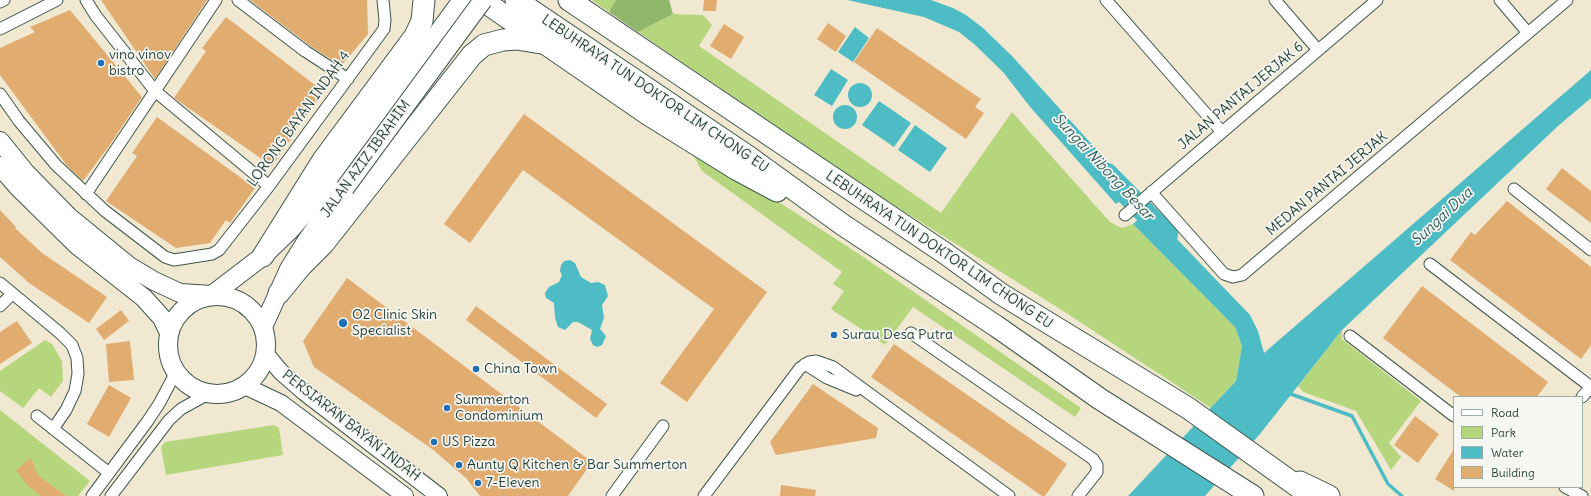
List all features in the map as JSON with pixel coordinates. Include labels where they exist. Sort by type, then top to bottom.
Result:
[{"type":"highway","points":[[263,256],[323,160],[415,36],[422,21],[424,0]]},
{"type":"highway","points":[[482,0],[649,115],[736,169],[843,226]]},
{"type":"highway","name":"LEBUHRAYA TUN DOKTOR LIM CHONG EU","points":[[516,0],[749,157],[843,226],[996,326],[1100,399],[1163,438],[1239,490]]},
{"type":"highway","name":"LEBUHRAYA TUN DOKTOR LIM CHONG EU","points":[[569,0],[946,254],[1001,294],[1188,408],[1311,496]]},
{"type":"highway","points":[[279,293],[301,266],[324,243],[472,55],[484,45],[503,40],[528,40],[549,46]]},
{"type":"highway","points":[[1281,474],[1329,496]]},
{"type":"main road","name":"JALAN AZIZ IBRAHIM","points":[[263,327],[289,269],[307,240],[338,183],[462,0]]},
{"type":"main road","name":"JALAN AZIZ IBRAHIM","points":[[212,295],[239,276],[263,256],[290,230],[311,206],[338,183],[482,0]]},
{"type":"main road","points":[[0,141],[25,172],[69,217],[129,266],[154,281],[180,293],[212,295],[228,296],[243,302],[255,313],[263,327],[266,340],[266,354],[258,372],[245,386],[234,392],[208,394],[195,390],[184,382],[176,372],[170,360],[168,347],[169,334],[174,319],[184,308],[197,299],[212,295]]},
{"type":"main road","points":[[0,166],[17,186],[78,246],[144,298],[162,318],[169,334]]},
{"type":"street","points":[[0,2],[4,0]]},
{"type":"street","points":[[0,29],[57,0]]},
{"type":"street","points":[[86,0],[96,16],[155,92],[268,186]]},
{"type":"street","points":[[0,94],[19,121],[56,165],[86,194],[216,0]]},
{"type":"street","points":[[238,0],[305,51],[348,79]]},
{"type":"street","name":"LORONG BAYAN INDAH 4","points":[[86,194],[165,257],[174,260],[212,254],[220,250],[384,29],[385,20],[383,0]]},
{"type":"street","points":[[1106,0],[1222,132]]},
{"type":"street","points":[[1275,0],[1318,50]]},
{"type":"street","name":"JALAN PANTAI JERJAK 6","points":[[1125,215],[1378,0]]},
{"type":"street","points":[[1500,0],[1528,33]]},
{"type":"street","name":"MEDAN PANTAI JERJAK","points":[[1148,194],[1224,274],[1233,277],[1242,275],[1567,0]]},
{"type":"street","points":[[1514,189],[1591,250]]},
{"type":"street","points":[[1430,264],[1591,387],[1583,397]]},
{"type":"street","points":[[0,283],[60,333],[72,346],[77,358],[78,374],[75,391],[66,410],[53,429]]},
{"type":"street","points":[[0,306],[12,294]]},
{"type":"street","points":[[911,333],[1093,459],[1097,465],[1098,472],[1078,496]]},
{"type":"street","points":[[1350,336],[1453,415]]},
{"type":"street","name":"PERSIARAN BAYAN INDAH","points":[[266,354],[282,372],[304,392],[439,496]]},
{"type":"street","points":[[704,496],[800,368],[805,364],[816,360],[833,367],[1009,496]]},
{"type":"street","points":[[92,496],[147,422],[159,404],[176,372]]},
{"type":"street","name":"PERSIARAN BAYAN INDAH","points":[[245,386],[281,402],[405,496]]},
{"type":"street","points":[[112,496],[169,420],[181,409],[208,394]]},
{"type":"street","points":[[37,416],[109,473]]},
{"type":"street","points":[[612,496],[663,426]]},
{"type":"street","points":[[1567,488],[1582,496]]},
{"type":"green space","points":[[592,0],[616,0],[609,12]]},
{"type":"green space","points":[[616,0],[669,0],[673,14],[638,32],[609,12]]},
{"type":"green space","points":[[673,14],[703,15],[712,25],[699,46],[941,213],[1012,112],[1110,222],[1122,228],[1133,224],[1235,327],[1242,346],[1236,381],[1211,408],[1057,307],[879,196],[638,32]]},
{"type":"green space","points":[[636,116],[785,206],[862,256],[1081,408],[1075,417],[913,307],[885,345],[831,309],[844,291],[833,284],[842,272],[702,171],[693,155]]},
{"type":"green space","points":[[1342,330],[1342,339],[1421,401],[1389,443],[1401,457],[1391,470],[1356,411],[1303,392],[1298,386]]},
{"type":"green space","points":[[45,340],[52,344],[62,361],[63,381],[51,397],[39,388],[23,408],[0,391],[0,371]]},
{"type":"green space","points":[[0,410],[90,481],[78,496],[0,496]]},
{"type":"green space","points":[[274,425],[279,428],[283,455],[166,475],[161,447],[165,442]]},
{"type":"water","points":[[847,0],[931,0],[953,8],[966,15],[983,28],[1012,56],[1134,191],[1116,204],[1031,108],[1003,72],[974,44],[959,32],[924,17]]},
{"type":"water","points":[[855,27],[869,38],[853,62],[838,52]]},
{"type":"water","points":[[831,69],[848,80],[832,106],[814,95]]},
{"type":"water","name":"Sungai Dua","points":[[1591,70],[1591,98],[1558,126],[1342,330],[1260,434],[1205,496],[1128,496],[1236,381],[1242,346],[1235,327],[1133,224],[1149,210],[1250,315],[1258,331],[1264,353]]},
{"type":"water","points":[[860,83],[869,86],[872,95],[869,104],[860,107],[851,104],[848,95],[851,86]]},
{"type":"water","points":[[879,101],[911,123],[894,147],[862,125]]},
{"type":"water","points":[[845,105],[854,108],[857,117],[854,126],[845,129],[836,126],[833,117],[836,108]]},
{"type":"water","points":[[915,125],[947,148],[930,172],[898,150]]},
{"type":"water","points":[[570,260],[575,263],[581,277],[591,283],[598,282],[605,285],[608,296],[602,305],[604,318],[600,329],[606,336],[602,345],[597,347],[593,345],[590,339],[592,330],[578,322],[573,322],[565,330],[558,327],[555,318],[554,303],[546,298],[545,293],[549,287],[559,282],[562,275],[560,271],[561,265],[564,261]]},
{"type":"building","points":[[101,0],[207,0],[155,79]]},
{"type":"building","points":[[250,0],[367,0],[368,34],[341,66],[309,45]]},
{"type":"building","points":[[704,0],[717,0],[716,11],[703,11]]},
{"type":"building","points":[[70,10],[142,97],[83,181],[68,167],[0,75],[0,48],[35,32],[30,27]]},
{"type":"building","points":[[226,17],[324,92],[294,131],[295,133],[272,166],[174,98],[206,51],[202,48]]},
{"type":"building","points":[[828,23],[846,36],[836,52],[817,39]]},
{"type":"building","points":[[724,24],[744,37],[731,59],[710,46]]},
{"type":"building","points":[[877,28],[981,99],[975,107],[984,113],[966,139],[854,62]]},
{"type":"building","points":[[524,114],[767,292],[687,402],[660,383],[714,309],[523,170],[470,243],[444,224]]},
{"type":"building","points":[[157,117],[255,188],[230,223],[226,220],[210,243],[176,248],[106,201],[137,156],[132,153]]},
{"type":"building","points":[[1562,168],[1591,191],[1591,223],[1546,189]]},
{"type":"building","points":[[1507,201],[1591,267],[1591,345],[1581,359],[1450,260],[1471,232],[1475,235]]},
{"type":"building","points":[[0,210],[16,227],[15,228],[42,253],[107,297],[89,323],[29,283],[0,257]]},
{"type":"building","name":"Summerton Condominium","points":[[347,278],[592,462],[568,496],[480,496],[466,478],[432,449],[314,367],[303,341]]},
{"type":"building","points":[[1422,286],[1548,382],[1538,396],[1460,396],[1383,338]]},
{"type":"building","points":[[476,306],[607,404],[596,418],[466,320]]},
{"type":"building","points":[[121,310],[129,321],[104,340],[96,329]]},
{"type":"building","points":[[17,321],[32,343],[0,364],[0,332]]},
{"type":"building","points":[[130,341],[134,380],[109,382],[106,344]]},
{"type":"building","points":[[894,344],[1067,464],[1045,496],[1042,496],[871,377]]},
{"type":"building","points":[[813,384],[878,428],[876,438],[776,455],[770,442]]},
{"type":"building","points":[[109,385],[131,398],[109,437],[87,424]]},
{"type":"building","points":[[1415,416],[1439,434],[1418,463],[1394,445]]},
{"type":"building","points":[[1453,451],[1454,491],[1435,479]]},
{"type":"building","points":[[31,458],[38,475],[66,496],[41,496],[28,486],[16,470]]},
{"type":"building","points":[[781,485],[816,490],[815,496],[780,496]]},
{"type":"waterway","name":"Sungai Nibong Besar","points":[[1107,174],[1167,235]]},
{"type":"waterway","points":[[1288,393],[1352,416],[1388,484],[1402,496]]},
{"type":"place","name":"vino vinov bistro","points":[[101,63]]},
{"type":"place","name":"O2 Clinic Skin Specialist","points":[[343,323]]},
{"type":"place","name":"Surau Desa Putra","points":[[834,335]]},
{"type":"place","name":"China Town","points":[[476,369]]},
{"type":"place","name":"Summerton Condominium","points":[[447,408]]},
{"type":"place","name":"US Pizza","points":[[434,442]]},
{"type":"place","name":"Aunty Q Kitchen & Bar Summerton","points":[[459,465]]},
{"type":"place","name":"7-Eleven","points":[[478,483]]}]
